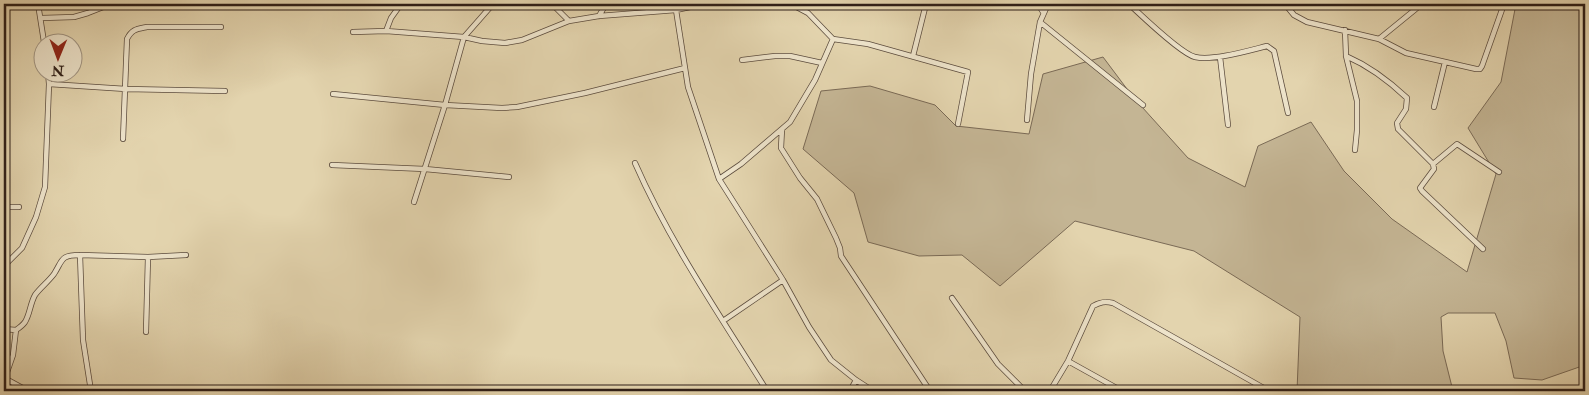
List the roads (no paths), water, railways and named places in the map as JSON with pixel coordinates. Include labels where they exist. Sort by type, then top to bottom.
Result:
[{"type":"street","points":[[38,4],[43,32]]},
{"type":"street","points":[[42,18],[74,17],[88,14],[111,4]]},
{"type":"street","points":[[414,202],[445,106],[464,36],[493,4]]},
{"type":"street","points":[[552,4],[570,21]]},
{"type":"street","points":[[599,16],[606,4]]},
{"type":"street","points":[[352,32],[386,31],[464,36],[482,41],[505,43],[522,40],[570,21],[599,16],[676,10],[686,5],[704,4]]},
{"type":"street","points":[[791,4],[808,13],[834,39],[868,44],[968,72],[958,124]]},
{"type":"street","points":[[912,56],[926,4]]},
{"type":"street","points":[[1038,4],[1043,12]]},
{"type":"street","points":[[1027,120],[1031,74],[1040,22],[1048,4]]},
{"type":"street","points":[[1129,4],[1192,56],[1220,56],[1267,46],[1274,51],[1288,113]]},
{"type":"street","points":[[1285,4],[1294,15],[1307,22],[1379,38],[1406,53],[1476,69],[1480,69],[1482,66],[1504,4]]},
{"type":"street","points":[[1379,38],[1420,4]]},
{"type":"street","points":[[386,31],[390,18],[398,5]]},
{"type":"street","points":[[676,10],[688,87],[720,179],[783,280],[809,327],[831,360],[873,391]]},
{"type":"street","points":[[1040,22],[1143,105]]},
{"type":"street","points":[[123,139],[127,38],[130,32],[148,27],[221,27]]},
{"type":"street","points":[[1345,30],[1346,56],[1356,101],[1357,130],[1355,150]]},
{"type":"street","points":[[720,179],[741,164],[790,122],[803,103],[834,39]]},
{"type":"street","points":[[742,60],[790,56],[822,63]]},
{"type":"street","points":[[1220,56],[1228,125]]},
{"type":"street","points":[[1346,56],[1382,76],[1407,98],[1406,109],[1397,123],[1398,129],[1433,164],[1434,169],[1420,188],[1483,249]]},
{"type":"street","points":[[1434,108],[1444,62]]},
{"type":"street","points":[[333,94],[445,106],[517,107],[585,93],[685,68]]},
{"type":"street","points":[[4,266],[22,248],[36,217],[45,187],[49,84],[126,89],[225,91]]},
{"type":"street","points":[[782,129],[781,148],[794,171],[817,199],[836,238],[841,256],[930,391]]},
{"type":"street","points":[[1433,164],[1459,144],[1499,172]]},
{"type":"street","points":[[635,163],[652,201],[723,321],[768,391]]},
{"type":"street","points":[[332,165],[425,169],[509,177]]},
{"type":"street","points":[[4,207],[19,207]]},
{"type":"street","points":[[28,391],[4,378],[13,355],[16,330],[25,322],[36,294],[53,275],[59,262],[64,257],[73,255],[148,257],[186,255]]},
{"type":"street","points":[[80,255],[84,340],[91,391]]},
{"type":"street","points":[[146,332],[148,257]]},
{"type":"street","points":[[723,321],[783,280]]},
{"type":"street","points":[[952,298],[998,364],[1026,391]]},
{"type":"street","points":[[1050,391],[1068,361],[1093,306],[1100,302],[1113,303],[1269,391]]},
{"type":"street","points":[[4,329],[16,330]]},
{"type":"street","points":[[1068,361],[1122,391]]},
{"type":"street","points":[[850,391],[856,380]]},
{"type":"street","points":[[11,391],[14,384]]}]
